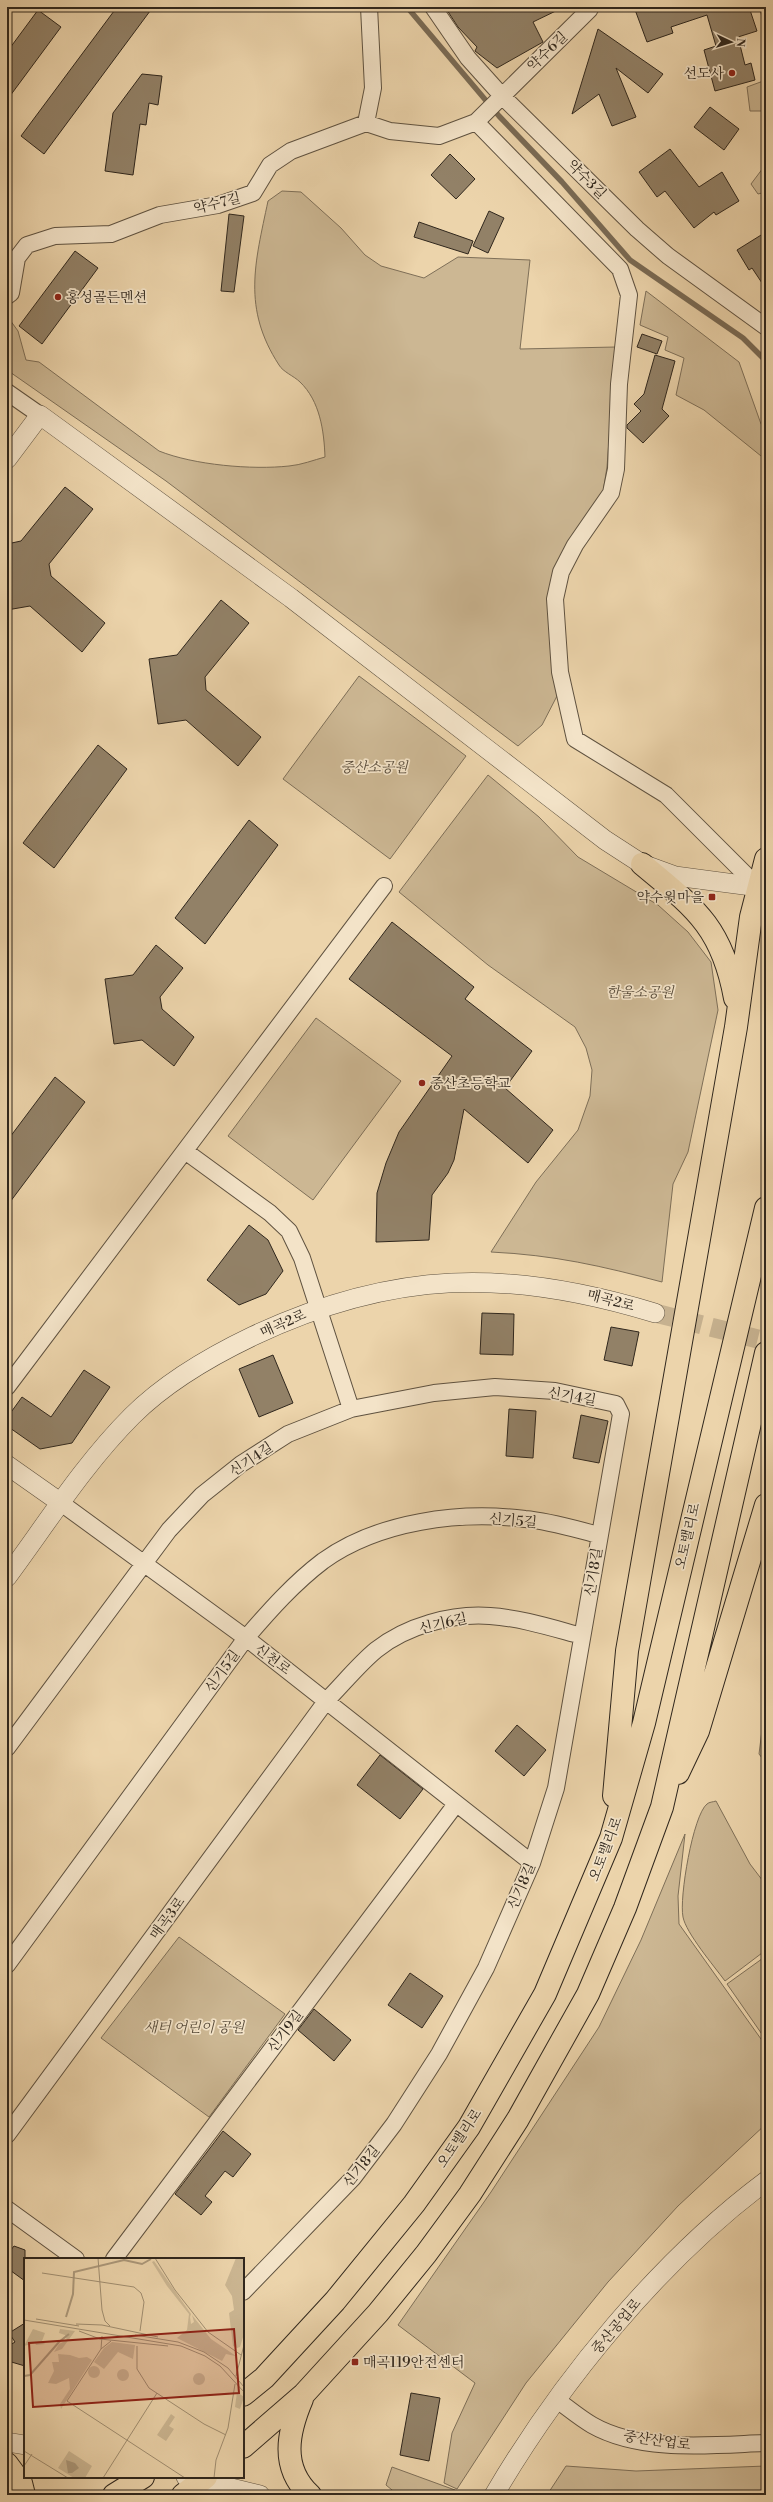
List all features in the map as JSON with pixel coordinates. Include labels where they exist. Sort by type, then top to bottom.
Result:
[{"type":"highway","points":[[611,1838],[616,1761],[627,1651],[736,1027],[751,917],[762,887],[766,859]]},
{"type":"highway","points":[[642,864],[693,906],[711,930],[727,964],[735,1001],[736,1027]]},
{"type":"highway","name":"오토밸리로","points":[[244,2395],[264,2378],[335,2301],[414,2204],[469,2127],[545,1994],[611,1838],[644,1723],[766,1208]]},
{"type":"highway","points":[[662,1807],[766,1353]]},
{"type":"highway","points":[[244,2445],[304,2394],[378,2313],[426,2254],[470,2194],[518,2119],[588,1994],[625,1908],[662,1807],[698,1731],[766,1505]]},
{"type":"highway","points":[[304,2394],[293,2421],[288,2446],[293,2470],[310,2495]]},
{"type":"highway","points":[[7,2464],[21,2483],[24,2495]]},
{"type":"highway","points":[[114,2495],[141,2478]]},
{"type":"highway","points":[[183,2495],[198,2478]]},
{"type":"street","points":[[369,7],[373,88],[366,123],[390,131],[439,136],[476,122],[503,97]]},
{"type":"street","name":"약수3길","points":[[433,7],[468,58],[503,97],[637,229],[668,256],[766,327]]},
{"type":"street","name":"약수6길","points":[[503,97],[590,9],[588,7]]},
{"type":"street","points":[[476,122],[620,270],[630,295],[619,384],[616,469],[610,493],[575,545],[561,572],[555,600],[560,672],[575,739],[666,795],[762,887]]},
{"type":"street","name":"약수7길","points":[[7,296],[11,293],[17,258],[26,245],[55,236],[112,234],[160,215],[218,205],[253,193],[270,165],[291,151],[366,123]]},
{"type":"street","points":[[7,392],[291,598],[605,840],[642,864],[674,876],[762,887]]},
{"type":"street","points":[[7,459],[40,415]]},
{"type":"street","points":[[7,1387],[384,886]]},
{"type":"street","points":[[185,1151],[270,1213],[289,1231],[302,1258],[350,1409]]},
{"type":"street","name":"매곡2로","points":[[7,1577],[97,1453],[133,1415],[178,1377],[234,1346],[317,1308],[377,1291],[435,1283],[487,1282],[577,1291],[655,1313]]},
{"type":"street","name":"신기4길","points":[[7,1748],[169,1530],[202,1495],[241,1464],[288,1434],[350,1409],[434,1393],[494,1387],[555,1391],[616,1404]]},
{"type":"street","name":"신기8길","points":[[244,2291],[353,2178],[394,2124],[439,2054],[486,1968],[532,1863],[556,1788],[621,1414],[616,1404]]},
{"type":"street","name":"신천로","points":[[7,1465],[144,1562],[328,1700],[456,1804],[532,1863]]},
{"type":"street","name":"신기5길","points":[[7,1965],[246,1638],[284,1594],[324,1561],[366,1538],[395,1528],[435,1520],[483,1517],[525,1519],[599,1535]]},
{"type":"street","name":"신기6길","points":[[328,1700],[376,1650],[401,1635],[430,1623],[463,1617],[490,1616],[522,1620],[582,1636]]},
{"type":"street","name":"매곡3로","points":[[7,2135],[328,1700]]},
{"type":"street","name":"신기9길","points":[[115,2258],[456,1804]]},
{"type":"street","name":"중산공업로","points":[[494,2495],[557,2400],[621,2319],[662,2274],[703,2234],[766,2181]]},
{"type":"street","points":[[7,2209],[75,2258]]},
{"type":"street","name":"중산산업로","points":[[557,2400],[592,2425],[626,2438],[678,2446],[766,2443]]},
{"type":"street","points":[[7,2442],[24,2445]]},
{"type":"street","points":[[198,2478],[260,2495]]},
{"type":"green space","points":[[759,7],[766,7],[766,30]]},
{"type":"green space","points":[[766,80],[766,111],[750,111],[747,87]]},
{"type":"green space","points":[[766,164],[766,192],[758,194],[751,184]]},
{"type":"green space","points":[[282,191],[301,192],[341,228],[365,255],[381,266],[424,278],[458,257],[530,260],[520,349],[616,347],[607,467],[603,492],[554,572],[557,696],[542,725],[518,746],[166,481],[7,370],[7,320],[10,320],[18,331],[26,360],[39,362],[159,451],[189,460],[241,467],[289,466],[303,464],[325,457],[320,417],[312,398],[300,382],[283,370],[279,365],[267,344],[260,324],[256,304],[256,265],[268,201]]},
{"type":"green space","points":[[646,291],[739,362],[761,424],[766,430],[766,460],[704,410],[676,395],[684,358],[665,350],[668,337],[640,325]]},
{"type":"green space","name":"중산소공원","points":[[359,676],[466,756],[390,859],[283,779]]},
{"type":"green space","name":"한울소공원","points":[[488,775],[539,817],[578,857],[658,905],[688,932],[711,962],[718,1010],[688,1152],[673,1184],[662,1282],[578,1262],[514,1253],[491,1252],[536,1182],[578,1130],[590,1096],[592,1070],[586,1048],[575,1027],[488,965],[399,892]]},
{"type":"green space","points":[[316,1018],[401,1081],[313,1200],[228,1136]]},
{"type":"green space","points":[[766,1727],[766,1763],[759,1754],[762,1730]]},
{"type":"green space","points":[[716,1801],[750,1864],[766,1885],[766,1950],[725,1981],[689,1932],[683,1917],[682,1907],[688,1858],[697,1824],[702,1811],[707,1804]]},
{"type":"green space","points":[[685,1834],[678,1896],[679,1924],[766,2046],[766,2124],[678,2206],[608,2282],[526,2383],[457,2489],[444,2483],[452,2433],[475,2383],[398,2325],[491,2192],[599,2027],[641,1940]]},
{"type":"green space","name":"새터 어린이 공원","points":[[179,1937],[285,2014],[209,2117],[101,2038]]},
{"type":"green space","points":[[766,1956],[766,2040],[727,1984]]},
{"type":"green space","points":[[566,2466],[636,2471],[766,2466],[766,2495],[547,2495]]},
{"type":"green space","points":[[392,2467],[455,2490],[450,2495],[398,2495],[386,2485]]},
{"type":"building","points":[[117,7],[153,7],[44,154],[21,136]]},
{"type":"building","points":[[445,7],[564,7],[533,22],[543,42],[497,68],[475,51],[477,47],[458,27]]},
{"type":"building","points":[[634,7],[749,7],[757,31],[738,37],[745,65],[751,63],[755,80],[715,91],[704,50],[716,46],[707,15],[671,27],[673,33],[647,42]]},
{"type":"building","points":[[38,10],[61,27],[7,100],[7,52]]},
{"type":"building","points":[[598,29],[663,74],[648,93],[616,68],[636,117],[612,126],[599,94],[572,114]]},
{"type":"building","points":[[142,74],[162,76],[158,105],[149,103],[146,125],[140,124],[133,175],[105,171],[113,113]]},
{"type":"building","points":[[710,107],[739,129],[724,150],[694,127]]},
{"type":"building","points":[[670,149],[699,187],[722,172],[739,201],[716,215],[714,212],[694,228],[665,191],[657,197],[639,172]]},
{"type":"building","points":[[450,154],[475,179],[456,199],[431,175]]},
{"type":"building","points":[[489,211],[504,218],[488,253],[473,246]]},
{"type":"building","points":[[229,214],[244,216],[234,292],[221,291]]},
{"type":"building","points":[[419,222],[473,241],[468,254],[414,237]]},
{"type":"building","points":[[766,232],[766,289],[752,268],[749,270],[737,250]]},
{"type":"building","name":"홍성골든멘션","points":[[75,251],[98,268],[42,344],[19,326]]},
{"type":"building","points":[[642,334],[662,341],[657,354],[637,347]]},
{"type":"building","points":[[655,355],[675,361],[662,409],[669,416],[643,443],[627,428],[627,425],[641,411],[634,404],[644,394]]},
{"type":"building","points":[[65,487],[93,509],[49,564],[51,576],[105,623],[82,652],[30,606],[7,610],[7,544],[21,541]]},
{"type":"building","points":[[221,600],[249,623],[205,677],[206,690],[261,737],[238,766],[186,720],[158,724],[149,659],[177,655]]},
{"type":"building","points":[[98,745],[127,769],[54,868],[23,843]]},
{"type":"building","points":[[249,820],[278,845],[205,944],[175,918]]},
{"type":"building","points":[[392,922],[474,987],[465,999],[532,1051],[505,1088],[553,1130],[528,1163],[464,1109],[454,1160],[448,1173],[432,1195],[429,1240],[376,1242],[377,1193],[386,1163],[399,1132],[452,1056],[349,979]]},
{"type":"building","points":[[156,945],[183,968],[160,997],[162,1009],[194,1037],[174,1066],[142,1040],[114,1044],[105,979],[133,975]]},
{"type":"building","points":[[55,1077],[85,1102],[7,1206],[7,1141]]},
{"type":"building","points":[[249,1225],[268,1240],[283,1271],[266,1294],[239,1305],[207,1280]]},
{"type":"building","points":[[482,1313],[514,1314],[513,1355],[480,1354]]},
{"type":"building","points":[[611,1327],[639,1332],[632,1366],[604,1360]]},
{"type":"building","points":[[273,1355],[293,1403],[259,1417],[239,1369]]},
{"type":"building","points":[[84,1370],[110,1387],[72,1443],[40,1449],[10,1428],[9,1415],[22,1397],[51,1417]]},
{"type":"building","points":[[509,1409],[536,1411],[533,1458],[506,1456]]},
{"type":"building","points":[[581,1415],[608,1421],[599,1463],[573,1458]]},
{"type":"building","points":[[517,1725],[546,1750],[524,1776],[495,1751]]},
{"type":"building","points":[[380,1755],[423,1789],[400,1819],[357,1785]]},
{"type":"building","points":[[410,1973],[443,1996],[422,2028],[388,2005]]},
{"type":"building","points":[[314,2009],[351,2040],[334,2061],[298,2030]]},
{"type":"building","points":[[223,2131],[251,2154],[233,2177],[225,2171],[205,2196],[212,2202],[201,2215],[175,2194]]},
{"type":"building","points":[[14,2246],[25,2250],[24,2280],[7,2268],[7,2255]]},
{"type":"building","points":[[24,2324],[24,2366],[8,2361],[7,2347],[15,2342],[9,2333]]},
{"type":"building","points":[[411,2393],[440,2398],[429,2461],[400,2455]]},
{"type":"waterway","points":[[407,7],[499,116],[562,182],[630,260],[743,338],[766,361]]},
{"type":"tunnel","points":[[655,1313],[766,1341]]},
{"type":"place","name":"선도사","points":[[732,73]]},
{"type":"place","name":"홍성골든멘션","points":[[58,297]]},
{"type":"place","name":"약수윗마을","points":[[712,897]]},
{"type":"place","name":"중산초등학교","points":[[422,1083]]},
{"type":"place","name":"매곡119안전센터","points":[[355,2362]]}]
